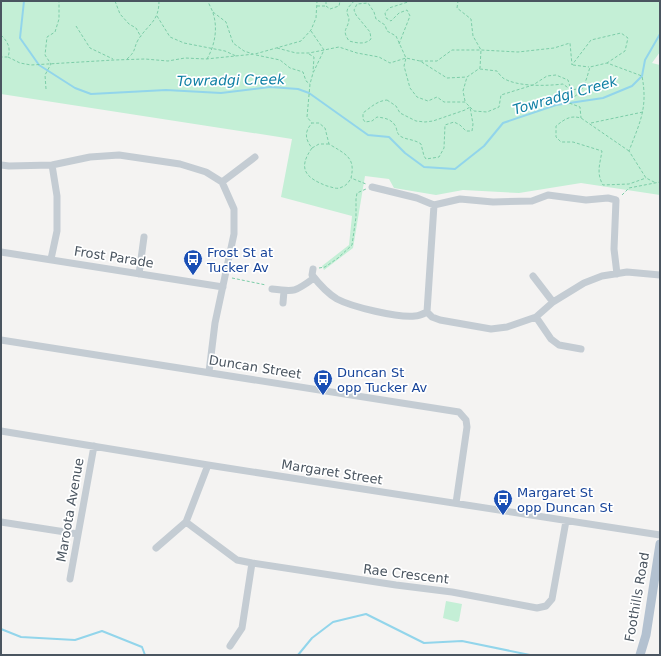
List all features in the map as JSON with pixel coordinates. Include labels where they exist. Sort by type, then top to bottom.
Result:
[{"type":"main road","name":"Foothills Road","points":[[640,655],[646,635],[660,544]]},
{"type":"street","points":[[1,165],[52,165],[90,157],[119,155],[180,164],[206,172],[222,182],[234,209],[234,234],[215,323],[209,372]]},
{"type":"street","points":[[222,182],[255,157]]},
{"type":"street","points":[[51,259],[56,231],[56,196],[52,165]]},
{"type":"street","points":[[372,187],[417,198],[434,205],[460,199],[493,202],[532,201],[548,195],[586,200],[608,198],[616,200],[614,249],[617,274]]},
{"type":"street","points":[[434,205],[427,312],[432,317],[440,320],[492,329],[506,327],[536,317],[553,302],[584,283],[602,276],[627,272],[660,275]]},
{"type":"street","points":[[139,274],[144,237]]},
{"type":"street","name":"Frost Parade","points":[[1,252],[223,287]]},
{"type":"street","points":[[313,269],[312,275],[320,285],[337,299],[360,308],[399,315],[416,316],[427,312]]},
{"type":"street","points":[[533,276],[553,302]]},
{"type":"street","points":[[272,289],[290,292],[298,290],[314,278]]},
{"type":"street","points":[[283,303],[284,291]]},
{"type":"street","points":[[536,317],[550,339],[559,345],[581,349]]},
{"type":"street","name":"Duncan Street","points":[[1,340],[459,412],[466,420],[467,427],[456,503]]},
{"type":"street","name":"Margaret Street","points":[[1,431],[208,465],[660,535]]},
{"type":"street","name":"Maroota Avenue","points":[[70,579],[94,446]]},
{"type":"street","points":[[156,548],[186,522],[208,465]]},
{"type":"street","name":"Rae Crescent","points":[[186,522],[237,560],[252,564],[452,592],[537,608],[546,606],[552,599],[566,521]]},
{"type":"street","points":[[1,522],[78,534]]},
{"type":"street","points":[[230,646],[242,628],[252,564]]},
{"type":"path","points":[[51,64],[45,56],[47,37],[55,32],[59,19],[59,1]]},
{"type":"path","points":[[115,1],[120,14],[129,24],[136,28],[141,37]]},
{"type":"path","points":[[127,59],[134,53],[138,40],[157,16],[159,1]]},
{"type":"path","points":[[205,1],[208,2],[213,12],[216,26],[212,49],[206,59]]},
{"type":"path","points":[[1,57],[8,57],[20,63],[31,65],[127,59],[168,61],[184,58],[206,59],[255,54],[301,41],[311,30],[316,18],[317,1]]},
{"type":"path","points":[[326,1],[326,6]]},
{"type":"path","points":[[317,6],[326,6],[330,9],[339,6],[340,1]]},
{"type":"path","points":[[354,1],[349,6],[347,12],[349,19],[344,30],[349,41],[359,43],[368,42],[372,39],[370,32],[356,16],[354,10],[356,4],[368,3],[374,12],[376,19],[385,25],[387,31],[396,36],[406,58],[404,66],[410,88],[417,97],[428,101],[437,97],[444,102],[465,102]]},
{"type":"path","points":[[399,45],[410,16],[407,10],[399,12],[391,21],[386,18],[385,13],[389,8],[411,1]]},
{"type":"path","points":[[458,1],[457,8],[470,19],[472,36],[481,50],[480,68]]},
{"type":"path","points":[[213,12],[226,22],[233,43],[244,51],[280,60],[290,68],[302,72],[306,81],[310,84]]},
{"type":"path","points":[[157,16],[170,37],[184,42],[225,51],[238,56]]},
{"type":"path","points":[[76,26],[90,48],[114,60]]},
{"type":"path","points":[[311,30],[324,50]]},
{"type":"path","points":[[621,33],[628,38],[625,51],[607,63],[590,67],[572,65],[591,40],[621,33]]},
{"type":"path","points":[[1,35],[9,45],[10,51],[8,57]]},
{"type":"path","points":[[277,48],[296,53],[309,53],[339,47],[357,53],[379,57],[390,63],[406,58],[420,61],[437,61],[452,50],[518,52],[554,48],[570,43],[572,65]]},
{"type":"path","points":[[312,123],[307,117],[310,84],[313,73],[324,50]]},
{"type":"path","points":[[309,53],[314,57],[313,73]]},
{"type":"path","points":[[420,61],[447,78],[467,77],[480,68],[497,71],[503,78],[515,82],[544,86],[562,84],[571,90],[583,88]]},
{"type":"path","points":[[607,63],[642,76],[644,91],[643,112],[629,151]]},
{"type":"path","points":[[46,89],[44,75],[51,64]]},
{"type":"path","points":[[570,99],[577,96],[583,88],[590,67]]},
{"type":"path","points":[[467,77],[463,91],[465,102],[474,111],[487,112],[499,107],[501,95],[533,85],[547,76],[556,75],[568,80],[571,90],[569,103],[580,107],[581,118]]},
{"type":"path","points":[[386,100],[396,106],[400,113],[416,121],[425,122],[465,110],[470,107],[472,131],[466,131],[454,122],[445,126],[444,148],[439,157],[426,159],[421,144],[416,140],[404,138],[398,135],[395,126],[388,118],[377,117],[372,121],[365,122],[363,119],[363,113],[379,101],[386,100]]},
{"type":"path","points":[[589,123],[643,112]]},
{"type":"path","points":[[646,178],[630,184],[603,185],[599,179],[598,169],[602,151],[573,142],[561,142],[556,137],[556,126],[566,118],[575,116],[581,118],[629,151],[646,178],[656,183]]},
{"type":"path","points":[[312,148],[308,143],[306,135],[307,128],[312,123],[319,123],[325,128],[329,144]]},
{"type":"path","points":[[319,144],[329,144],[352,160],[353,169],[348,183],[342,188],[335,189],[314,181],[307,175],[304,166],[306,157],[312,148],[319,144]]},
{"type":"path","points":[[351,178],[372,187]]},
{"type":"path","points":[[616,200],[629,188],[660,182]]},
{"type":"path","points":[[629,188],[630,184]]},
{"type":"path","points":[[313,269],[325,267],[338,258],[352,245],[356,217],[357,193],[372,187]]},
{"type":"green space","points":[[1,1],[660,1],[660,52],[652,63],[660,65],[660,195],[581,183],[519,193],[463,190],[436,195],[394,188],[389,179],[365,176],[353,248],[324,270],[322,266],[349,245],[352,216],[281,197],[292,139],[1,94]]},
{"type":"green space","points":[[446,601],[462,604],[459,621],[457,622],[443,618]]},
{"type":"waterway","name":"Towradgi Creek","points":[[24,1],[20,38],[39,65],[75,88],[91,94],[166,90],[221,93],[270,87],[298,89],[309,93],[368,135],[389,137],[405,153],[424,167],[455,169],[484,146],[503,123],[556,105],[603,98],[632,86],[642,76],[645,60],[660,34]]},
{"type":"waterway","points":[[298,655],[312,638],[333,622],[366,614],[424,643],[462,641],[530,655]]},
{"type":"waterway","points":[[1,629],[21,637],[75,640],[102,631],[142,647],[145,655]]},
{"type":"place","name":"Frost St at Tucker Av","points":[[193,276]]},
{"type":"place","name":"Duncan St opp Tucker Av","points":[[323,396]]},
{"type":"place","name":"Margaret St opp Duncan St","points":[[503,516]]}]
